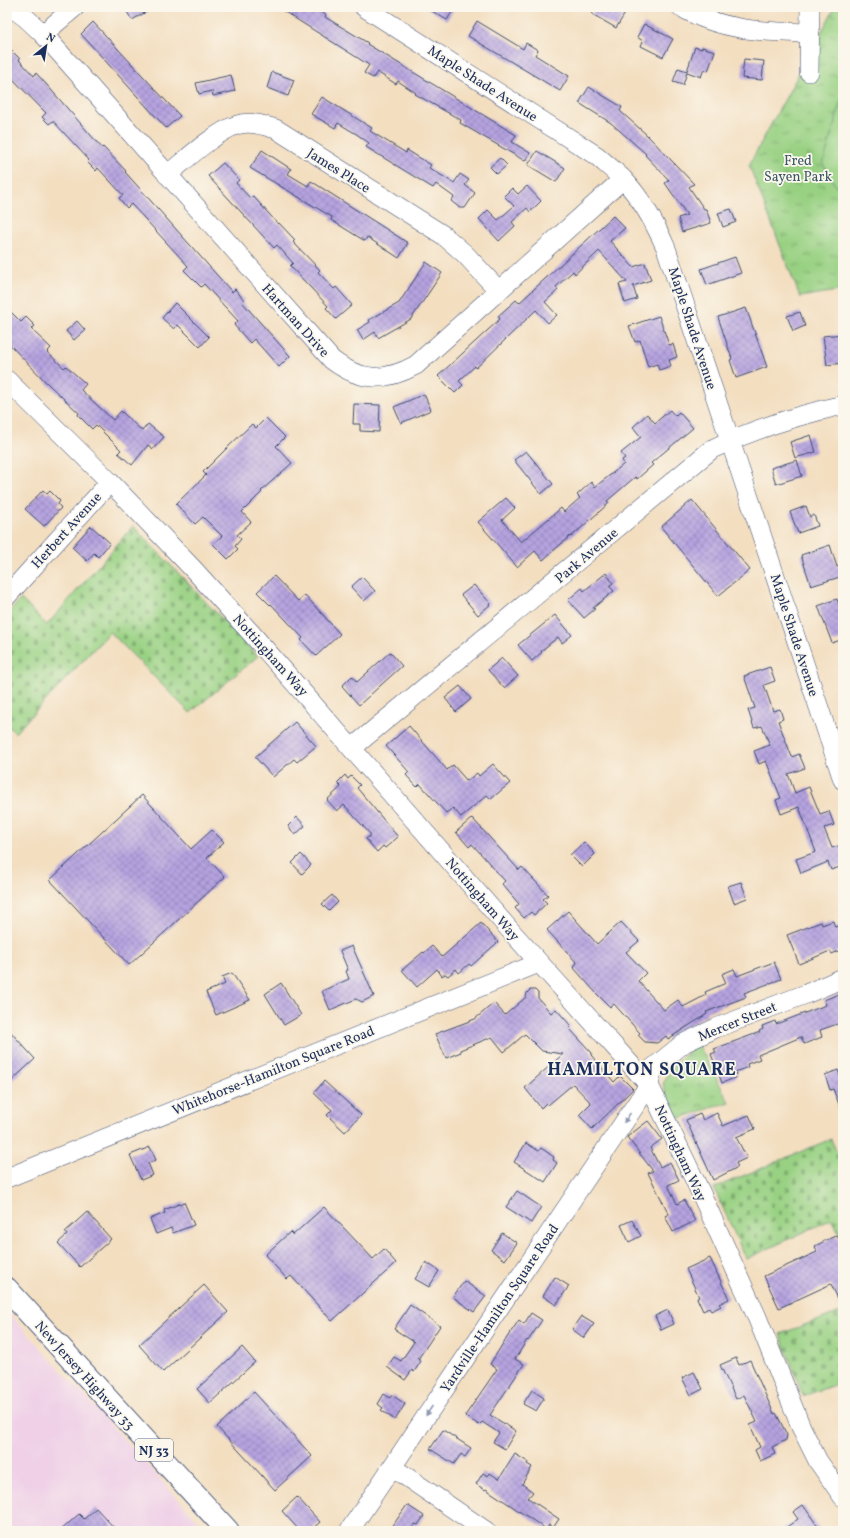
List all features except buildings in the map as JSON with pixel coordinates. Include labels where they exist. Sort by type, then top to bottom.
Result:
[{"type":"main road","name":"New Jersey Highway 33","points":[[7,1289],[228,1531]]},
{"type":"street","name":"Hartman Drive","points":[[11,7],[26,18],[42,34],[332,360],[344,369],[357,375],[372,378],[387,377],[402,373],[416,365],[623,179]]},
{"type":"street","points":[[42,34],[75,7]]},
{"type":"street","name":"Maple Shade Avenue","points":[[364,7],[597,156],[623,179],[642,201],[656,225],[666,248],[843,780]]},
{"type":"street","points":[[681,7],[708,20],[734,28],[809,33]]},
{"type":"street","points":[[809,72],[810,7]]},
{"type":"street","name":"James Place","points":[[167,175],[223,131],[237,125],[250,123],[276,129],[443,235],[465,254],[499,291]]},
{"type":"street","name":"Nottingham Way","points":[[7,380],[110,482],[242,622],[539,962],[649,1085],[699,1189],[757,1317],[801,1427],[818,1461],[843,1497]]},
{"type":"street","name":"Park Avenue","points":[[352,748],[712,449],[773,424],[807,413],[843,405]]},
{"type":"street","name":"Herbert Avenue","points":[[7,596],[110,482]]},
{"type":"street","name":"Whitehorse-Hamilton Square Road","points":[[7,1178],[539,962]]},
{"type":"street","name":"Mercer Street","points":[[649,1085],[653,1068],[684,1042],[843,978]]},
{"type":"street","name":"Yardville-Hamilton Square Road","points":[[349,1531],[649,1085]]},
{"type":"street","points":[[392,1467],[486,1531]]},
{"type":"shaded area","points":[[7,1311],[207,1531],[7,1531]]},
{"type":"green space","name":"Fred Sayen Park","points":[[835,7],[843,7],[843,290],[800,297],[749,165]]},
{"type":"green space","points":[[843,94],[843,189],[836,187],[823,164]]},
{"type":"green space","points":[[133,526],[258,656],[190,713],[110,632],[15,733],[7,725],[7,614],[21,599],[47,625]]},
{"type":"green space","points":[[698,1044],[729,1102],[677,1119],[668,1101],[663,1084],[669,1072],[678,1061]]},
{"type":"green space","points":[[831,1139],[843,1167],[843,1240],[832,1219],[746,1259],[714,1188]]},
{"type":"green space","points":[[843,1311],[843,1382],[803,1396],[780,1334]]},
{"type":"district","name":"HAMILTON SQUARE","points":[[642,1069]]}]
